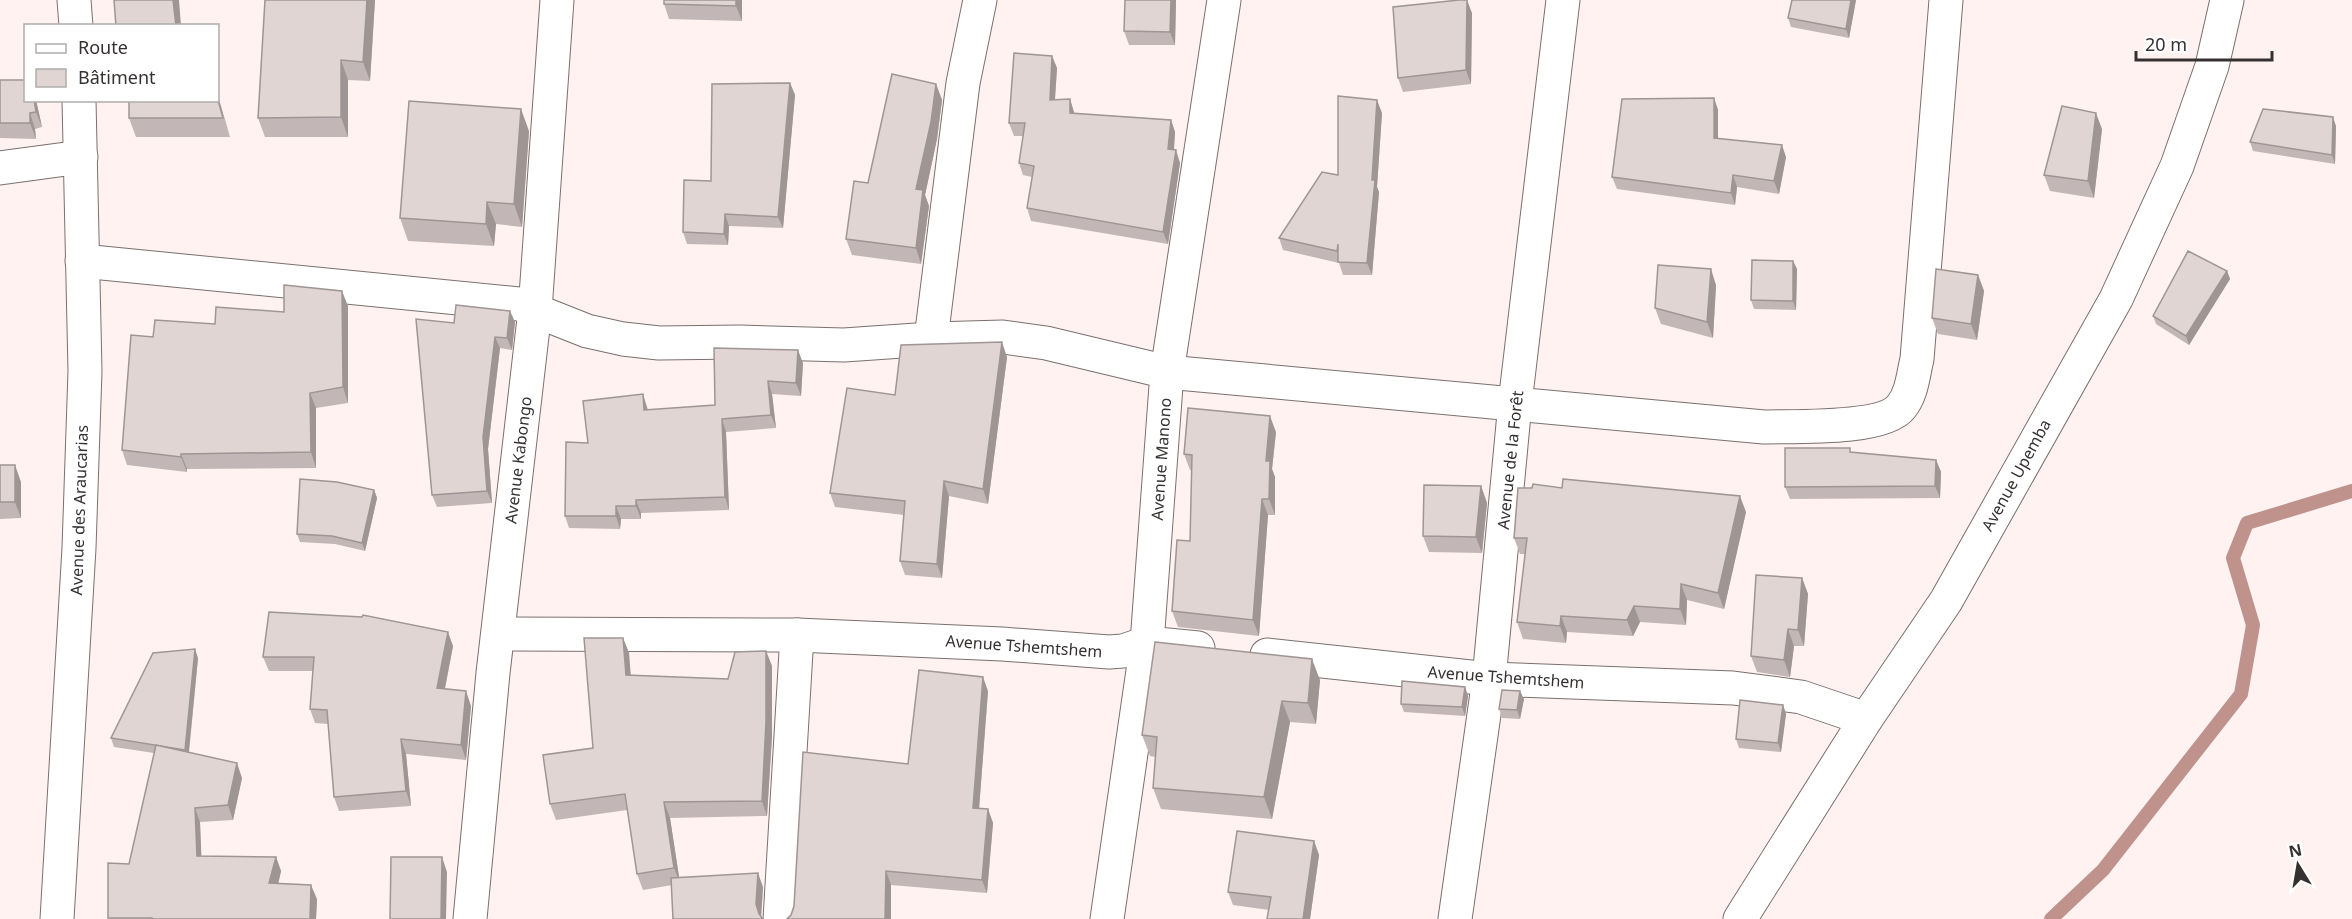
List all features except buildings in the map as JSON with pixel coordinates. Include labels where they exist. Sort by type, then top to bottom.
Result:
[{"type":"street","points":[[75,0],[76,24]]},
{"type":"street","name":"Avenue Kabongo","points":[[470,919],[498,634],[535,310],[557,0]]},
{"type":"street","points":[[931,339],[963,82],[980,0]]},
{"type":"street","name":"Avenue Manono","points":[[1107,919],[1147,643],[1167,372],[1224,0]]},
{"type":"street","name":"Avenue de la Forêt","points":[[1455,919],[1489,679],[1515,403],[1563,0]]},
{"type":"street","points":[[82,261],[519,304],[587,331],[623,339],[659,343],[740,342],[844,345],[1003,337],[1046,343],[1167,372],[1764,427],[1855,424],[1882,418],[1900,410],[1909,396],[1917,359],[1946,0]]},
{"type":"street","name":"Avenue Upemba","points":[[1740,919],[1866,719],[1946,601],[2116,299],[2177,166],[2212,66],[2227,0]]},
{"type":"street","name":"Avenue des Araucarias","points":[[57,919],[79,548],[85,371],[79,102]]},
{"type":"street","points":[[0,168],[81,157]]},
{"type":"street","name":"Avenue Tshemtshem","points":[[498,634],[797,635],[1002,644],[1109,652],[1123,651],[1147,643],[1489,679],[1733,688],[1801,698],[1866,719]]},
{"type":"street","points":[[780,919],[797,635]]},
{"type":"waterway","points":[[2051,919],[2103,870],[2241,694],[2253,625],[2233,558],[2247,523],[2352,491]]}]
